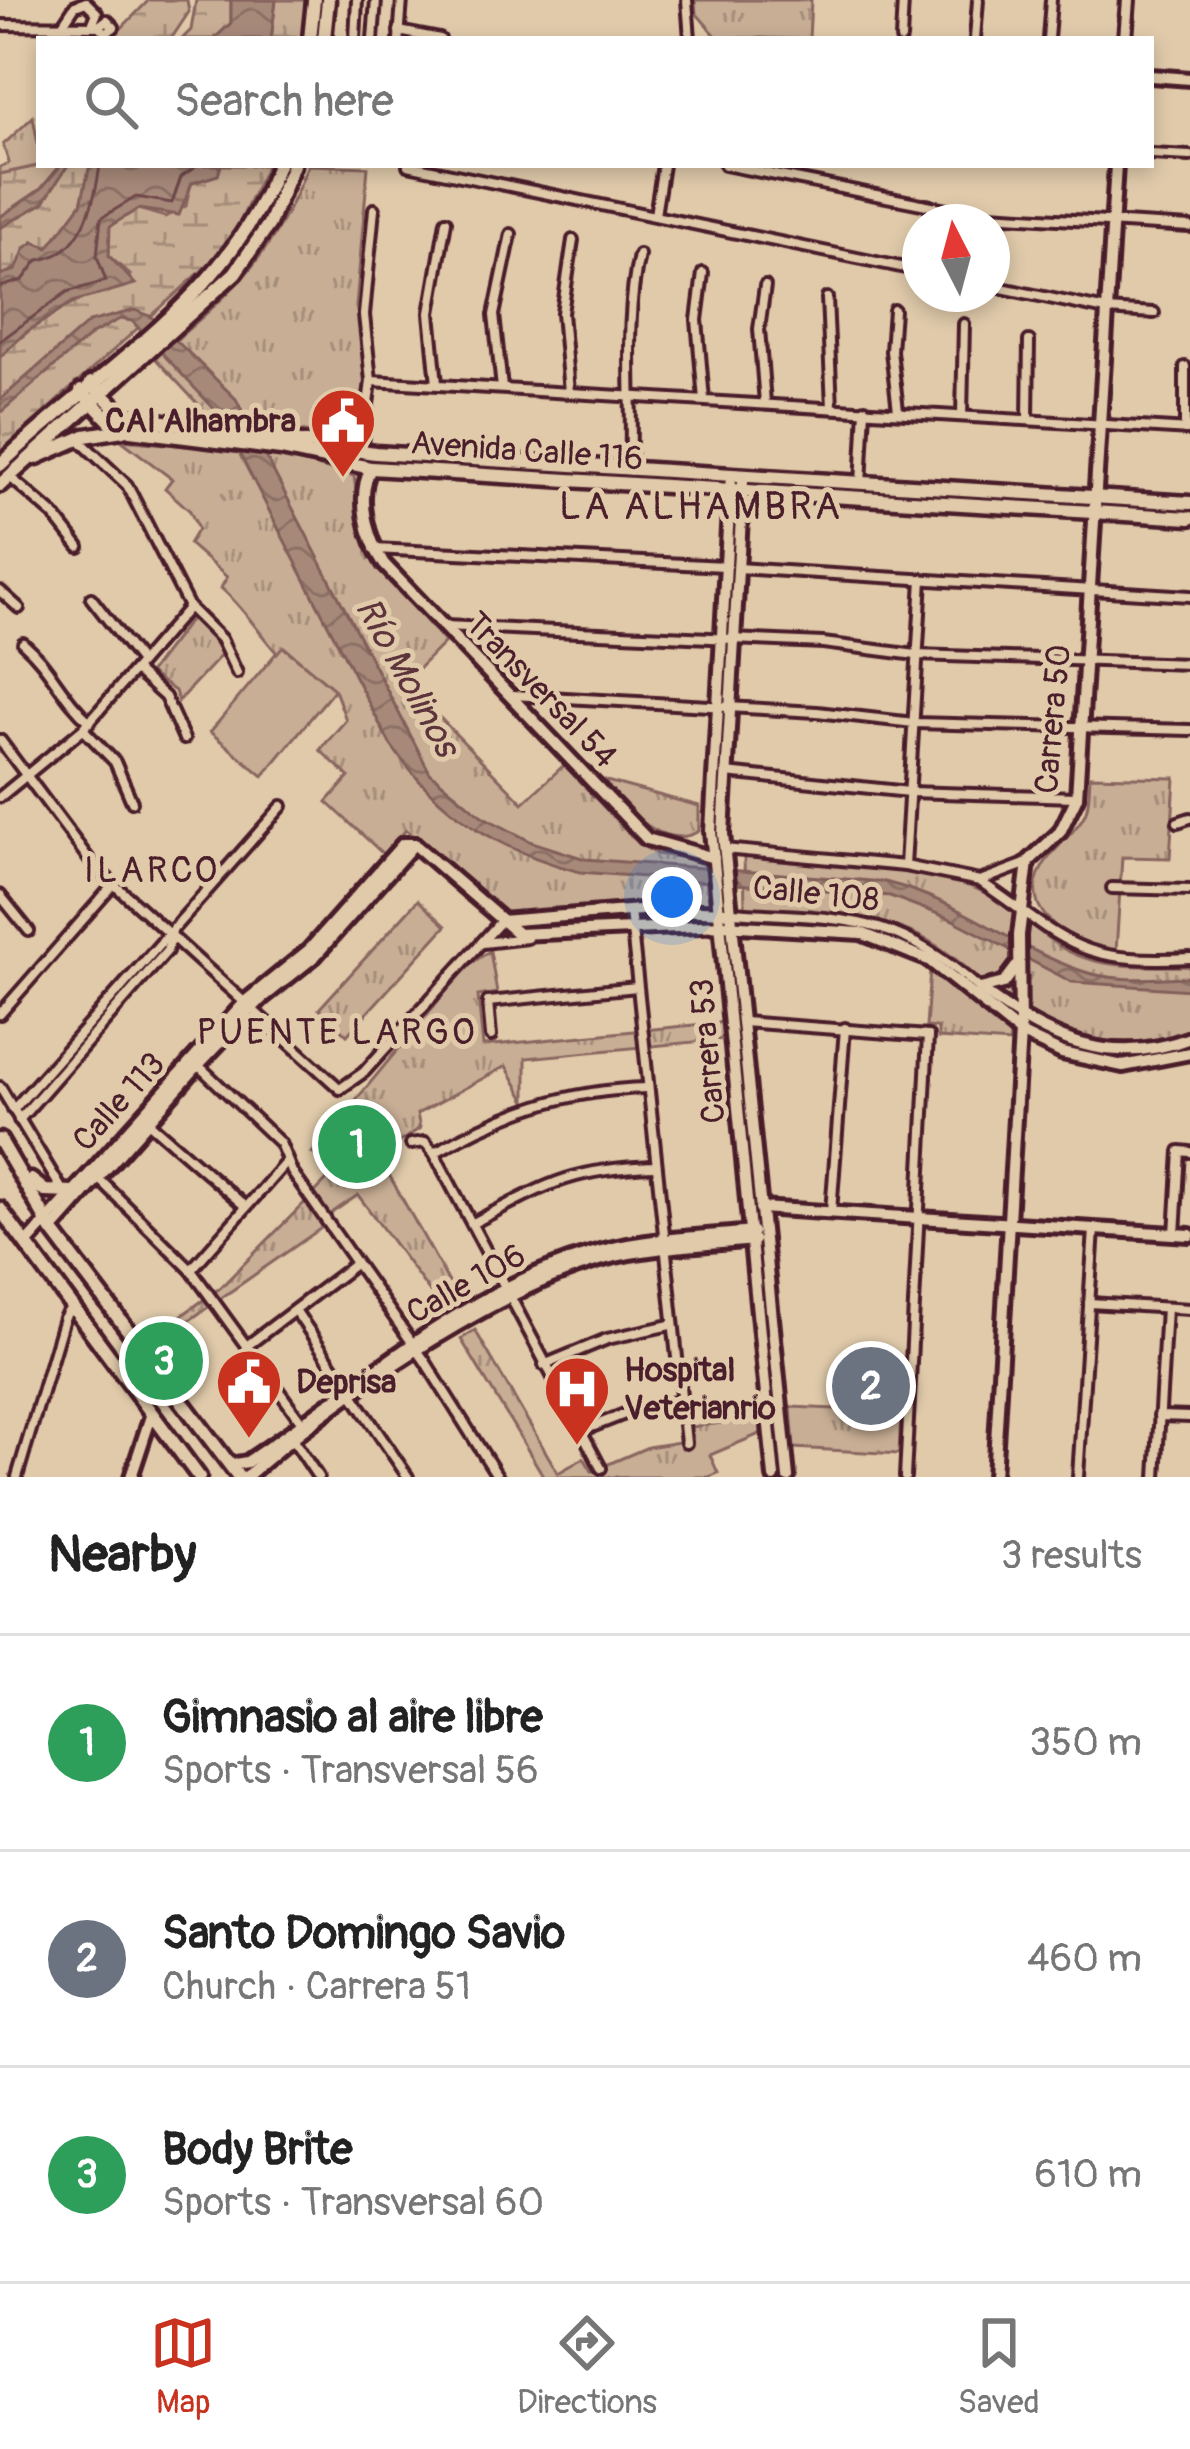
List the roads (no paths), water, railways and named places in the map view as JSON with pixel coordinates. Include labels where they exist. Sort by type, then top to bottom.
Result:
[{"type":"main road","points":[[310,36],[314,0]]},
{"type":"main road","points":[[324,36],[328,0]]},
{"type":"main road","points":[[168,324],[236,250],[260,210],[277,168]]},
{"type":"main road","points":[[3,475],[90,392],[243,264],[269,224],[291,168]]},
{"type":"main road","name":"Avenida Calle 116","points":[[90,392],[110,421],[130,430],[630,469],[737,483],[861,484],[1190,518]]},
{"type":"main road","name":"Avenida Calle 116","points":[[90,392],[124,416],[228,437]]},
{"type":"main road","points":[[3,475],[76,438],[130,430]]},
{"type":"main road","name":"Avenida Calle 116","points":[[261,441],[371,468],[737,483],[1096,505],[1190,503]]},
{"type":"main road","points":[[0,1140],[49,1226],[238,1473]]},
{"type":"main road","points":[[22,1172],[45,1191],[71,1192]]},
{"type":"main road","points":[[0,1209],[199,1477]]},
{"type":"street","points":[[355,36],[357,0]]},
{"type":"street","points":[[373,36],[376,0]]},
{"type":"street","points":[[399,35],[401,0]]},
{"type":"street","points":[[687,0],[690,36]]},
{"type":"street","points":[[901,36],[903,0]]},
{"type":"street","points":[[975,36],[978,0]]},
{"type":"street","points":[[1048,36],[1051,0]]},
{"type":"street","points":[[1125,36],[1128,0]]},
{"type":"street","points":[[0,25],[56,26],[95,26],[97,13],[86,2],[56,26]]},
{"type":"street","points":[[356,24],[374,25]]},
{"type":"street","points":[[1154,76],[1190,79]]},
{"type":"street","points":[[1154,154],[1190,156]]},
{"type":"street","points":[[423,168],[902,267]]},
{"type":"street","points":[[655,215],[663,168]]},
{"type":"street","points":[[740,168],[972,214],[1190,227]]},
{"type":"street","name":"Carrera 50","points":[[1028,862],[1060,832],[1076,797],[1116,168]]},
{"type":"street","points":[[362,451],[371,381],[364,315],[374,209]]},
{"type":"street","points":[[437,385],[430,314],[446,220]]},
{"type":"street","points":[[502,388],[494,314],[511,234]]},
{"type":"street","points":[[569,392],[562,313],[574,240]]},
{"type":"street","points":[[630,469],[634,396],[628,314],[639,255]]},
{"type":"street","points":[[703,273],[697,320],[704,400]]},
{"type":"street","points":[[765,286],[759,329],[765,404]]},
{"type":"street","points":[[1010,290],[1106,310],[1154,313]]},
{"type":"street","points":[[827,298],[832,407]]},
{"type":"street","points":[[894,310],[898,411]]},
{"type":"street","points":[[962,415],[964,324]]},
{"type":"street","points":[[1028,419],[1029,341]]},
{"type":"street","points":[[371,381],[1187,430],[1185,367]]},
{"type":"street","points":[[861,484],[865,409]]},
{"type":"street","points":[[92,434],[99,459]]},
{"type":"street","points":[[76,438],[129,488],[189,607],[221,639],[237,673]]},
{"type":"street","points":[[351,464],[364,490],[374,549],[1190,596]]},
{"type":"street","points":[[364,490],[371,468]]},
{"type":"street","points":[[3,475],[47,508],[79,548]]},
{"type":"street","name":"Carrera 53","points":[[737,483],[711,820],[743,1022],[760,1208],[757,1236],[788,1477]]},
{"type":"street","name":"Transversal 54","points":[[374,549],[646,839],[720,858]]},
{"type":"street","points":[[904,866],[922,579]]},
{"type":"street","points":[[0,591],[19,608]]},
{"type":"street","points":[[91,598],[165,697],[184,739]]},
{"type":"street","points":[[0,797],[86,726],[189,607]]},
{"type":"street","points":[[443,626],[727,637],[916,655],[1190,664]]},
{"type":"street","points":[[23,643],[45,664],[64,700],[115,762],[132,802]]},
{"type":"street","points":[[510,694],[911,723],[1190,730]]},
{"type":"street","name":"Carrera 53","points":[[720,858],[723,706]]},
{"type":"street","points":[[0,740],[85,856],[337,1087],[345,1089],[501,921],[518,934],[538,936]]},
{"type":"street","points":[[725,772],[908,792],[1076,797]]},
{"type":"street","points":[[16,1115],[282,806]]},
{"type":"street","points":[[1178,822],[1190,818]]},
{"type":"street","points":[[682,850],[704,841],[711,820]]},
{"type":"street","name":"Calle 113","points":[[49,1226],[71,1192],[249,1005],[312,953],[409,844],[501,921]]},
{"type":"street","points":[[720,858],[904,866],[980,881],[1063,941],[1093,956],[1190,958]]},
{"type":"street","points":[[980,881],[1028,862],[1019,935],[1020,1033],[994,1477]]},
{"type":"street","points":[[0,1014],[114,884]]},
{"type":"street","points":[[1112,888],[1190,890]]},
{"type":"street","points":[[0,895],[29,931]]},
{"type":"street","points":[[629,910],[686,1443]]},
{"type":"street","name":"Calle 108","points":[[501,921],[629,910],[888,939],[929,960],[1020,1033],[1104,1064],[1160,1062],[1190,1053]]},
{"type":"street","name":"Carrera 53","points":[[728,919],[774,1477]]},
{"type":"street","name":"Calle 108","points":[[481,944],[728,919],[856,921],[901,932],[942,956],[1020,1018],[1101,1051],[1144,1052],[1190,1038]]},
{"type":"street","points":[[980,989],[1004,982],[1018,961]]},
{"type":"street","points":[[491,1036],[488,1002],[637,987]]},
{"type":"street","points":[[743,1022],[928,1036],[905,1477]]},
{"type":"street","points":[[831,1212],[845,1028]]},
{"type":"street","points":[[195,1063],[280,1143],[498,1477]]},
{"type":"street","points":[[0,1087],[53,1181],[71,1192]]},
{"type":"street","points":[[434,1153],[533,1104],[608,1089],[646,1088]]},
{"type":"street","points":[[144,1119],[246,1207]]},
{"type":"street","name":"Calle 113","points":[[26,1243],[97,1178],[144,1119]]},
{"type":"street","points":[[411,1144],[425,1142],[434,1153],[601,1468]]},
{"type":"street","points":[[1175,1234],[1185,1152]]},
{"type":"street","points":[[191,1270],[288,1160]]},
{"type":"street","points":[[473,1223],[558,1178],[605,1167],[654,1166]]},
{"type":"street","points":[[97,1178],[191,1270],[305,1427]]},
{"type":"street","points":[[760,1208],[1190,1234]]},
{"type":"street","points":[[1078,1477],[1094,1229]]},
{"type":"street","name":"Calle 106","points":[[238,1473],[415,1347],[509,1291],[584,1256],[757,1236]]},
{"type":"street","points":[[248,1346],[355,1264]]},
{"type":"street","points":[[1089,1303],[1190,1309]]},
{"type":"street","points":[[17,1477],[62,1323],[72,1306]]},
{"type":"street","points":[[1156,1477],[1166,1308]]},
{"type":"street","points":[[295,1310],[408,1477]]},
{"type":"street","points":[[544,1365],[608,1339],[670,1325]]},
{"type":"street","points":[[584,1430],[646,1406],[678,1402]]},
{"type":"street","points":[[131,1477],[152,1413]]},
{"type":"street","points":[[1160,1415],[1190,1417]]},
{"type":"street","points":[[291,1437],[318,1477]]},
{"type":"street","name":"Calle 106","points":[[238,1473],[291,1437]]},
{"type":"water","points":[[231,0],[276,0],[271,36],[217,36],[231,23]]},
{"type":"water","points":[[58,168],[66,168],[43,203],[0,228],[0,217],[41,189]]},
{"type":"water","points":[[89,168],[220,168],[218,175],[192,183],[179,215],[138,209],[110,226],[109,256],[135,284],[73,302],[25,333],[0,357],[0,275],[16,270],[25,248],[34,242],[48,248],[81,204]]},
{"type":"water","points":[[135,310],[152,317],[236,399],[430,773],[482,816],[532,842],[585,859],[885,882],[939,901],[1079,970],[1120,978],[1190,977],[1190,990],[1072,982],[949,918],[890,896],[580,872],[523,853],[473,826],[429,790],[390,744],[219,414],[132,321],[120,319],[92,334],[0,413],[0,400],[89,322]]},
{"type":"place","name":"CAI Alhambra","points":[[343,480]]},
{"type":"place","name":"Gimnasio al aire libre","points":[[357,1144]]},
{"type":"place","name":"Body Brite","points":[[164,1361]]},
{"type":"place","name":"Santo Domingo Savio","points":[[871,1386]]},
{"type":"place","name":"Deprisa","points":[[249,1441]]},
{"type":"place","name":"Hospital Veterianrio","points":[[577,1448]]},
{"type":"district","name":"LA ALHAMBRA","points":[[701,506]]},
{"type":"district","name":"ILARCO","points":[[152,870]]},
{"type":"district","name":"PUENTE LARGO","points":[[337,1032]]},
{"type":"water label","name":"Río Molinos","points":[[407,677]]}]
